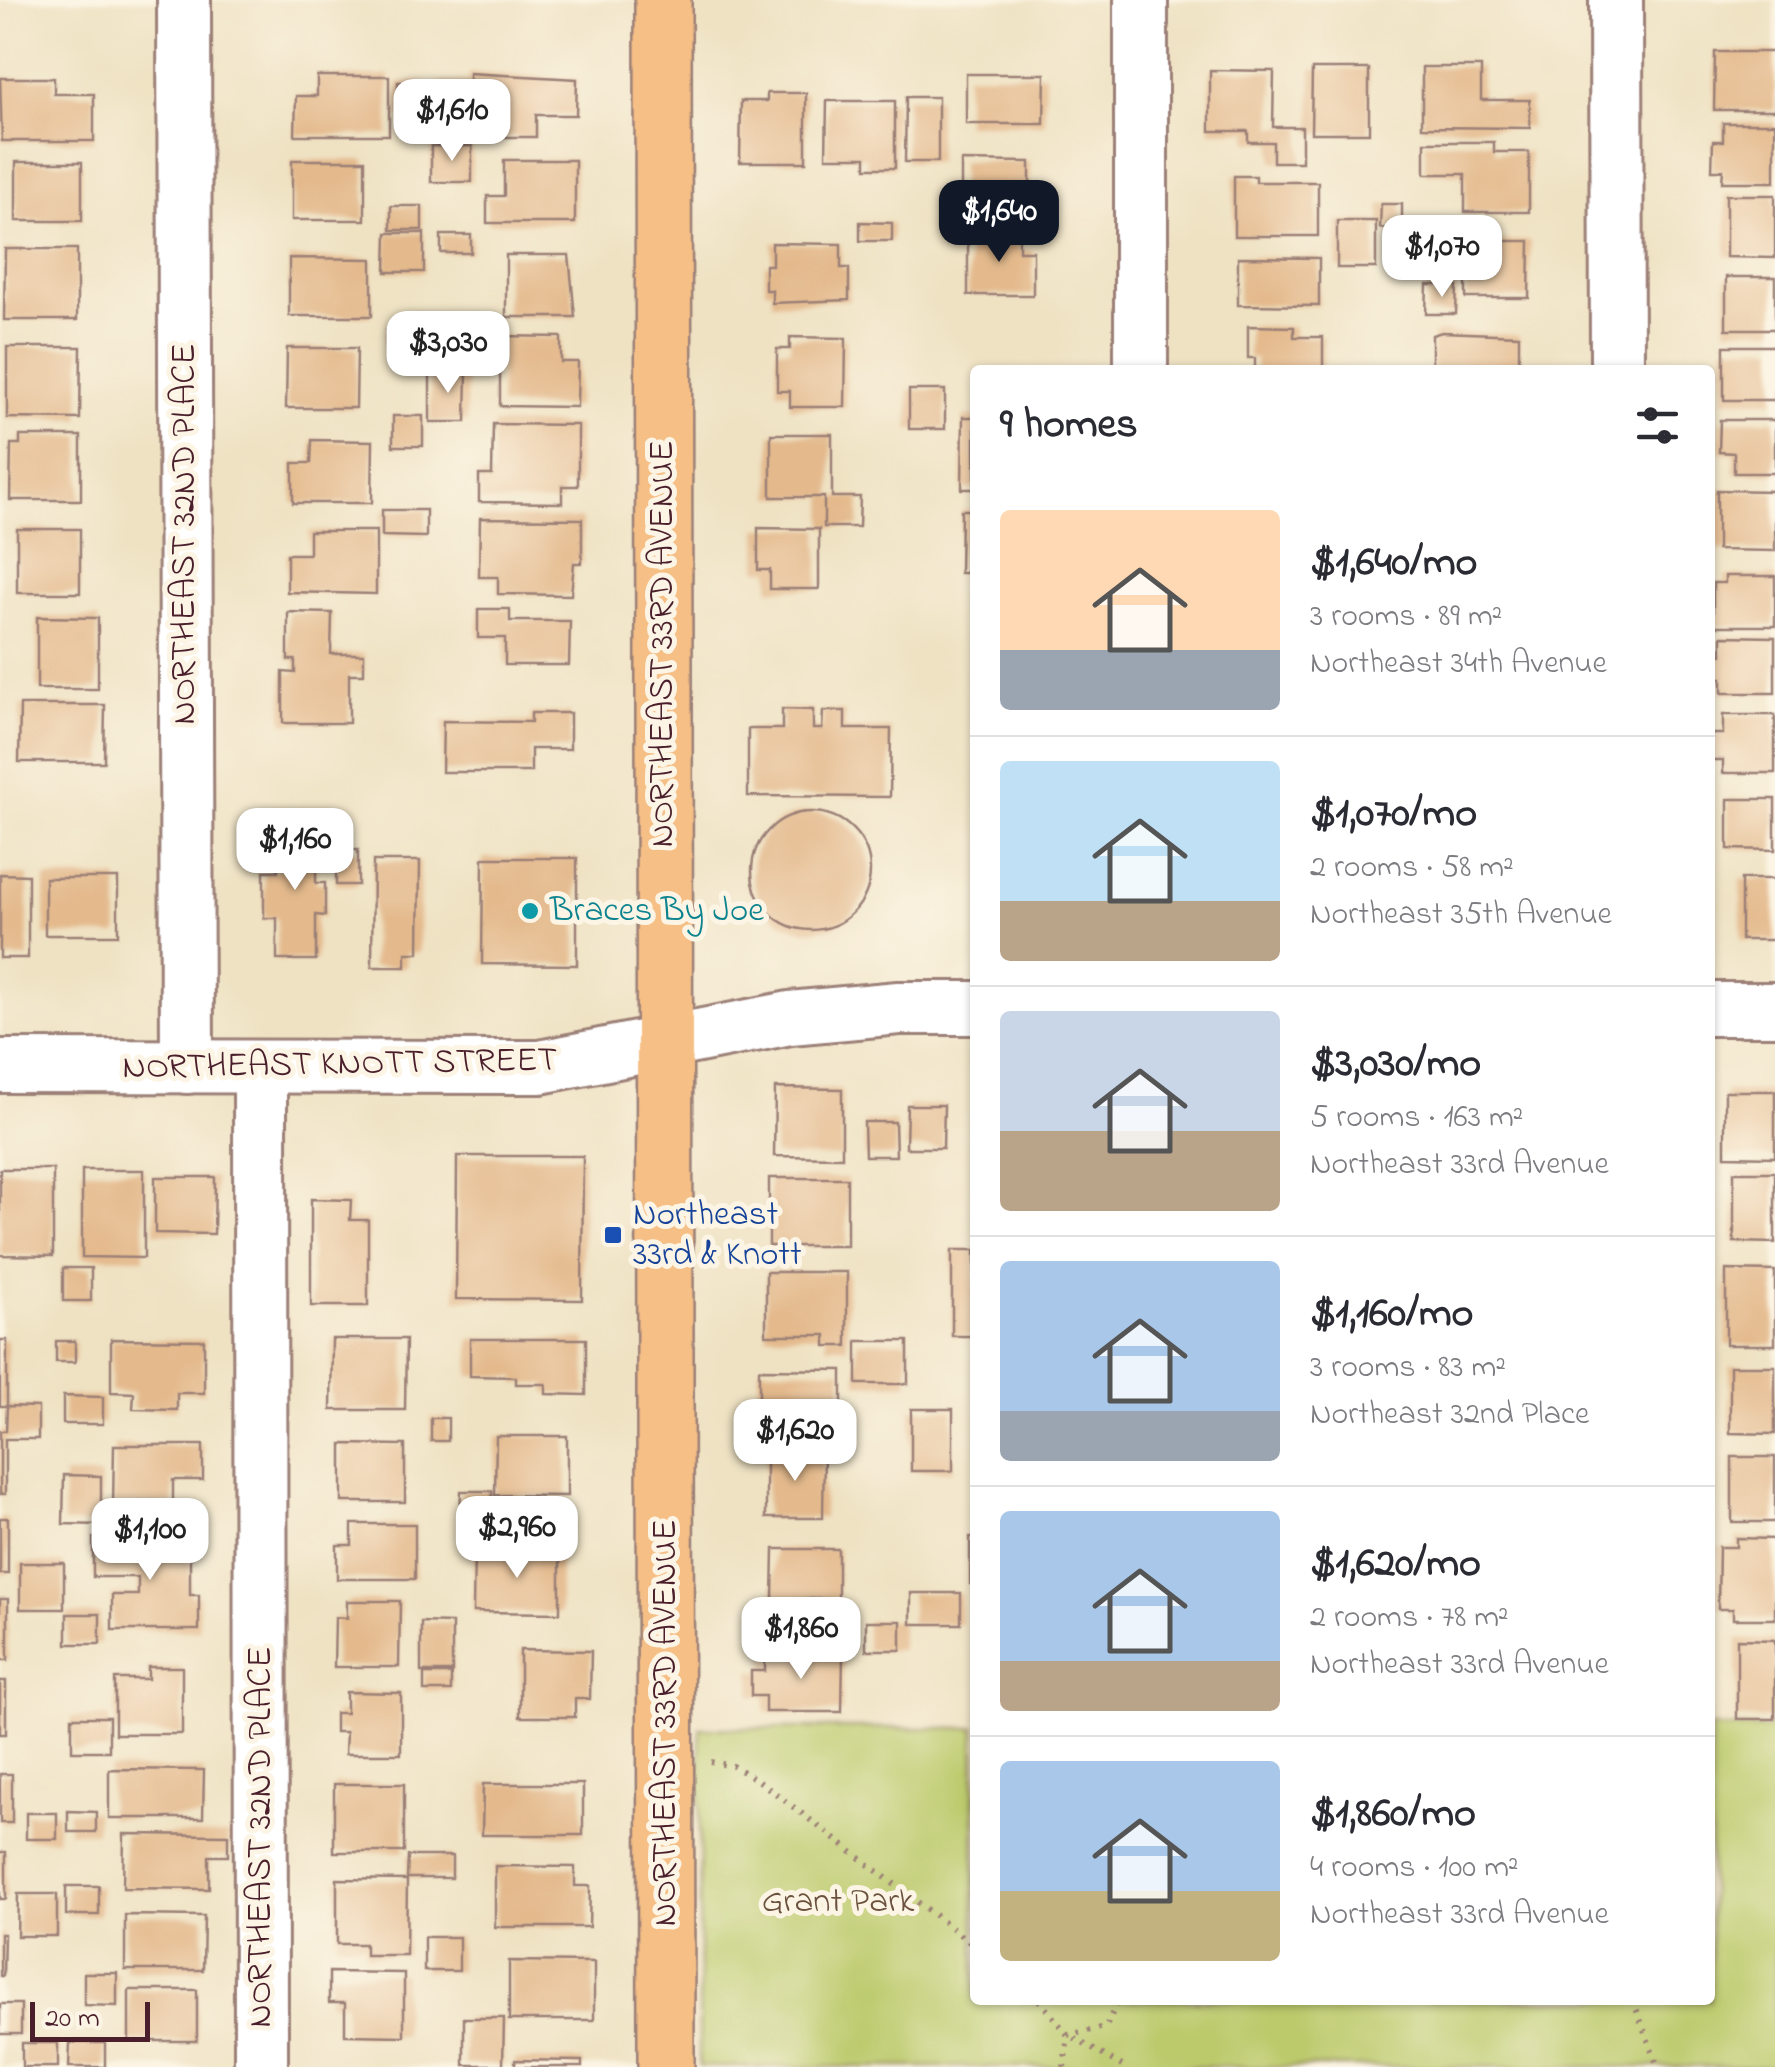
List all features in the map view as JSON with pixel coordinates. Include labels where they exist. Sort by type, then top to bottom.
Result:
[{"type":"main road","name":"NORTHEAST 33RD AVENUE","points":[[663,0],[666,2067]]},
{"type":"street","name":"NORTHEAST 32ND PLACE","points":[[184,0],[187,1067]]},
{"type":"street","points":[[1142,0],[1142,365]]},
{"type":"street","points":[[1616,0],[1617,365]]},
{"type":"street","name":"NORTHEAST KNOTT STREET","points":[[0,1066],[540,1066],[836,1012],[970,1008]]},
{"type":"street","points":[[1715,1009],[1775,1009]]},
{"type":"street","name":"NORTHEAST 32ND PLACE","points":[[260,1067],[261,2067]]},
{"type":"path","points":[[666,1762],[716,1762],[758,1780],[970,1942]]},
{"type":"path","points":[[1043,2005],[1068,2035],[1124,2067]]},
{"type":"path","points":[[1068,2035],[1106,2026],[1116,2005]]},
{"type":"path","points":[[1634,2005],[1658,2067]]},
{"type":"path","points":[[1064,2067],[1068,2035]]},
{"type":"green space","name":"Grant Park","points":[[700,1728],[970,1728],[970,2005],[1715,2005],[1715,1728],[1775,1728],[1775,2067],[699,2067]]},
{"type":"building","points":[[1715,52],[1775,52],[1775,110],[1714,110]]},
{"type":"building","points":[[1422,67],[1481,67],[1481,100],[1530,100],[1530,128],[1422,127]]},
{"type":"building","points":[[1312,69],[1369,69],[1369,133],[1311,133]]},
{"type":"building","points":[[1210,70],[1274,71],[1273,127],[1302,127],[1302,162],[1273,162],[1273,142],[1248,142],[1248,131],[1210,131]]},
{"type":"building","points":[[469,73],[577,79],[576,115],[536,115],[536,137],[469,137],[469,123],[439,123],[439,82],[469,82]]},
{"type":"building","points":[[966,74],[1045,74],[1044,124],[966,124]]},
{"type":"building","points":[[317,76],[389,76],[389,135],[295,135],[296,96],[317,96]]},
{"type":"building","points":[[0,78],[54,78],[54,94],[94,94],[94,141],[2,141]]},
{"type":"building","points":[[398,82],[423,82],[423,117],[398,117]]},
{"type":"building","points":[[767,93],[806,93],[806,162],[740,162],[741,101],[767,101]]},
{"type":"building","points":[[906,97],[938,97],[938,162],[905,162]]},
{"type":"building","points":[[827,101],[895,101],[895,168],[866,168],[866,157],[826,157]]},
{"type":"building","points":[[1723,123],[1775,123],[1775,182],[1722,182],[1723,170],[1712,170],[1713,141],[1723,141]]},
{"type":"building","points":[[1425,142],[1494,142],[1494,152],[1529,152],[1529,212],[1465,212],[1465,174],[1425,174]]},
{"type":"building","points":[[431,146],[472,146],[472,182],[431,182]]},
{"type":"building","points":[[292,160],[365,160],[365,220],[292,220]]},
{"type":"building","points":[[504,160],[575,160],[575,223],[487,223],[487,196],[504,196]]},
{"type":"building","points":[[961,161],[1030,162],[1030,187],[1038,187],[1038,215],[961,215]]},
{"type":"building","points":[[16,162],[82,162],[82,221],[16,221]]},
{"type":"building","points":[[1234,176],[1256,176],[1256,182],[1318,182],[1318,236],[1234,236]]},
{"type":"building","points":[[1726,195],[1775,195],[1775,258],[1726,257]]},
{"type":"building","points":[[1381,204],[1402,204],[1402,229],[1380,228]]},
{"type":"building","points":[[391,206],[422,206],[422,230],[391,230]]},
{"type":"building","points":[[1337,221],[1376,221],[1376,268],[1337,268]]},
{"type":"building","points":[[860,222],[892,223],[892,241],[860,241]]},
{"type":"building","points":[[387,233],[424,233],[424,272],[386,272]]},
{"type":"building","points":[[968,233],[1019,233],[1019,251],[1033,251],[1033,295],[968,295]]},
{"type":"building","points":[[441,235],[471,235],[471,253],[441,253]]},
{"type":"building","points":[[1466,241],[1530,241],[1529,298],[1466,298]]},
{"type":"building","points":[[772,243],[841,244],[841,268],[849,268],[849,300],[772,303],[772,290],[765,290],[765,265],[772,265]]},
{"type":"building","points":[[5,249],[77,249],[77,320],[4,320]]},
{"type":"building","points":[[506,255],[569,255],[575,317],[506,317]]},
{"type":"building","points":[[1238,257],[1319,258],[1319,306],[1238,305]]},
{"type":"building","points":[[289,258],[372,259],[372,316],[289,316]]},
{"type":"building","points":[[1425,261],[1457,261],[1457,279],[1425,278]]},
{"type":"building","points":[[1726,277],[1775,277],[1775,329],[1726,329]]},
{"type":"building","points":[[1427,285],[1457,285],[1456,314],[1426,314]]},
{"type":"building","points":[[1248,326],[1294,327],[1294,337],[1323,337],[1323,365],[1255,365],[1255,358],[1248,358]]},
{"type":"building","points":[[386,331],[423,331],[423,359],[386,359]]},
{"type":"building","points":[[1432,335],[1519,335],[1519,365],[1432,365]]},
{"type":"building","points":[[500,336],[561,337],[561,362],[578,362],[577,407],[500,406]]},
{"type":"building","points":[[790,337],[846,338],[845,407],[790,407],[790,391],[777,391],[777,349],[790,349]]},
{"type":"building","points":[[1724,346],[1775,346],[1775,400],[1724,400]]},
{"type":"building","points":[[7,347],[81,347],[80,419],[7,418]]},
{"type":"building","points":[[287,348],[357,348],[356,408],[286,408]]},
{"type":"building","points":[[430,371],[467,371],[466,422],[430,422]]},
{"type":"building","points":[[909,390],[945,390],[945,429],[909,429]]},
{"type":"building","points":[[393,416],[423,416],[423,446],[393,446]]},
{"type":"building","points":[[963,417],[970,417],[970,489],[962,489]]},
{"type":"building","points":[[1720,420],[1775,420],[1775,473],[1734,473],[1734,453],[1719,452]]},
{"type":"building","points":[[493,424],[578,425],[578,486],[562,486],[562,503],[479,502],[479,475],[492,475]]},
{"type":"building","points":[[771,434],[832,434],[832,497],[860,497],[859,527],[824,527],[824,497],[771,497]]},
{"type":"building","points":[[20,436],[81,436],[81,500],[10,500],[11,444],[20,444]]},
{"type":"building","points":[[312,440],[373,441],[372,503],[293,503],[293,463],[311,463]]},
{"type":"building","points":[[1717,490],[1775,491],[1775,551],[1717,550]]},
{"type":"building","points":[[382,510],[426,510],[426,537],[382,536]]},
{"type":"building","points":[[961,510],[970,510],[970,573],[960,573]]},
{"type":"building","points":[[480,518],[582,519],[582,563],[574,563],[571,595],[498,594],[498,577],[479,577]]},
{"type":"building","points":[[758,528],[819,529],[819,589],[770,589],[770,570],[758,570]]},
{"type":"building","points":[[17,529],[80,529],[80,593],[17,593]]},
{"type":"building","points":[[309,531],[376,531],[376,594],[287,592],[287,554],[309,554]]},
{"type":"building","points":[[1725,576],[1775,576],[1775,626],[1715,626],[1715,583],[1725,583]]},
{"type":"building","points":[[478,609],[510,609],[510,621],[570,621],[569,665],[505,665],[505,638],[478,638]]},
{"type":"building","points":[[288,612],[332,613],[331,654],[364,654],[364,674],[349,674],[349,723],[283,723],[283,672],[295,673],[295,660],[288,660]]},
{"type":"building","points":[[37,617],[98,618],[98,689],[37,689]]},
{"type":"building","points":[[1722,636],[1775,637],[1775,693],[1722,693],[1722,678],[1715,678],[1715,654],[1722,654]]},
{"type":"building","points":[[20,705],[105,705],[104,762],[19,762]]},
{"type":"building","points":[[782,709],[813,710],[813,729],[822,729],[823,711],[845,711],[845,729],[891,729],[890,797],[748,796],[748,729],[782,729]]},
{"type":"building","points":[[531,713],[570,713],[570,749],[531,749],[531,772],[442,772],[443,721],[531,722]]},
{"type":"building","points":[[1723,715],[1775,715],[1775,773],[1723,773],[1723,760],[1715,760],[1715,734],[1723,734]]},
{"type":"building","points":[[1728,799],[1775,799],[1775,850],[1728,849]]},
{"type":"building","points":[[811,812],[834,816],[853,829],[866,848],[870,871],[866,894],[853,913],[834,926],[811,930],[788,926],[769,913],[756,894],[752,871],[756,848],[769,829],[788,816]]},
{"type":"building","points":[[278,823],[316,823],[316,883],[325,883],[325,916],[316,915],[316,960],[277,960],[277,918],[264,918],[264,871],[278,871]]},
{"type":"building","points":[[336,850],[358,850],[358,885],[336,885]]},
{"type":"building","name":"Braces By Joe","points":[[483,858],[577,858],[577,965],[482,964]]},
{"type":"building","points":[[373,861],[420,861],[419,953],[406,953],[406,967],[372,967]]},
{"type":"building","points":[[0,874],[28,875],[28,958],[0,958]]},
{"type":"building","points":[[45,878],[118,878],[118,935],[45,935]]},
{"type":"building","points":[[1741,879],[1775,879],[1775,940],[1741,940]]},
{"type":"building","points":[[775,1088],[842,1089],[842,1157],[774,1156]]},
{"type":"building","points":[[1725,1091],[1775,1091],[1775,1157],[1725,1156]]},
{"type":"building","points":[[907,1105],[944,1105],[943,1148],[906,1148]]},
{"type":"building","points":[[864,1122],[895,1122],[896,1156],[865,1156]]},
{"type":"building","points":[[457,1156],[583,1156],[582,1300],[456,1299]]},
{"type":"building","points":[[0,1169],[53,1169],[53,1256],[0,1255]]},
{"type":"building","points":[[82,1170],[144,1170],[144,1258],[82,1257]]},
{"type":"building","points":[[1734,1172],[1775,1172],[1775,1243],[1734,1242]]},
{"type":"building","points":[[155,1177],[215,1177],[214,1234],[155,1233]]},
{"type":"building","points":[[769,1178],[847,1178],[847,1246],[769,1246]]},
{"type":"building","points":[[311,1199],[351,1200],[350,1220],[368,1220],[368,1306],[311,1306]]},
{"type":"building","points":[[952,1250],[970,1250],[970,1336],[952,1336]]},
{"type":"building","points":[[63,1268],[91,1268],[91,1301],[63,1301]]},
{"type":"building","points":[[1726,1270],[1775,1271],[1775,1345],[1726,1345]]},
{"type":"building","points":[[766,1272],[847,1272],[847,1346],[826,1346],[826,1335],[766,1335]]},
{"type":"building","points":[[111,1339],[204,1340],[204,1393],[177,1393],[177,1410],[133,1409],[134,1393],[111,1392]]},
{"type":"building","points":[[332,1339],[406,1339],[405,1410],[331,1410]]},
{"type":"building","points":[[470,1339],[586,1339],[586,1395],[546,1394],[546,1384],[516,1384],[516,1377],[470,1376]]},
{"type":"building","points":[[0,1340],[7,1340],[7,1406],[0,1406]]},
{"type":"building","points":[[56,1341],[75,1341],[75,1362],[56,1362]]},
{"type":"building","points":[[857,1341],[908,1341],[908,1384],[857,1384]]},
{"type":"building","points":[[1730,1366],[1775,1366],[1775,1434],[1730,1433]]},
{"type":"building","points":[[759,1369],[842,1370],[842,1423],[759,1423]]},
{"type":"building","points":[[63,1396],[103,1397],[103,1424],[63,1424]]},
{"type":"building","points":[[7,1406],[38,1407],[38,1439],[5,1439],[5,1494],[0,1494],[0,1431],[6,1431]]},
{"type":"building","points":[[911,1409],[953,1409],[953,1471],[911,1471]]},
{"type":"building","points":[[431,1418],[448,1418],[448,1441],[431,1441]]},
{"type":"building","points":[[496,1436],[567,1436],[567,1496],[495,1495]]},
{"type":"building","points":[[342,1444],[405,1445],[405,1502],[342,1502]]},
{"type":"building","points":[[114,1445],[203,1445],[203,1480],[173,1480],[173,1504],[113,1504]]},
{"type":"building","points":[[766,1450],[824,1450],[823,1518],[766,1518]]},
{"type":"building","points":[[1732,1457],[1775,1457],[1775,1522],[1732,1522]]},
{"type":"building","points":[[64,1475],[101,1476],[101,1525],[63,1524]]},
{"type":"building","points":[[461,1491],[492,1491],[492,1516],[505,1516],[505,1548],[475,1548],[475,1515],[460,1515]]},
{"type":"building","points":[[0,1518],[8,1518],[8,1574],[0,1574]]},
{"type":"building","points":[[352,1524],[415,1524],[415,1579],[337,1579],[337,1545],[352,1545]]},
{"type":"building","points":[[93,1538],[190,1539],[190,1595],[199,1595],[199,1630],[112,1630],[112,1595],[138,1595],[138,1577],[93,1577]]},
{"type":"building","points":[[1736,1538],[1775,1539],[1775,1619],[1733,1619],[1733,1609],[1718,1609],[1719,1547],[1736,1547]]},
{"type":"building","points":[[774,1549],[838,1549],[838,1599],[773,1599]]},
{"type":"building","points":[[474,1550],[560,1550],[560,1613],[473,1612]]},
{"type":"building","points":[[20,1563],[64,1563],[64,1609],[20,1609]]},
{"type":"building","points":[[911,1593],[961,1593],[961,1624],[911,1624]]},
{"type":"building","points":[[0,1599],[8,1599],[8,1660],[0,1660]]},
{"type":"building","points":[[347,1601],[400,1601],[399,1667],[334,1667],[335,1617],[347,1618]]},
{"type":"building","points":[[67,1614],[100,1614],[100,1644],[67,1644]]},
{"type":"building","points":[[866,1621],[901,1621],[901,1650],[866,1650]]},
{"type":"building","points":[[421,1622],[452,1623],[452,1672],[421,1672]]},
{"type":"building","points":[[1737,1639],[1775,1640],[1775,1719],[1737,1719]]},
{"type":"building","points":[[520,1650],[591,1651],[590,1699],[575,1699],[575,1717],[520,1717]]},
{"type":"building","points":[[765,1652],[843,1652],[842,1712],[765,1712],[765,1696],[751,1696],[751,1671],[765,1671]]},
{"type":"building","points":[[148,1667],[182,1667],[182,1734],[115,1734],[115,1679],[148,1679]]},
{"type":"building","points":[[424,1674],[451,1674],[451,1691],[424,1691]]},
{"type":"building","points":[[0,1681],[6,1681],[6,1734],[0,1734]]},
{"type":"building","points":[[346,1692],[401,1693],[401,1754],[345,1754],[346,1732],[335,1732],[335,1713],[346,1713]]},
{"type":"building","points":[[72,1717],[109,1717],[109,1751],[72,1751]]},
{"type":"building","points":[[109,1769],[204,1770],[203,1818],[109,1818]]},
{"type":"building","points":[[0,1774],[12,1774],[12,1823],[0,1823]]},
{"type":"building","points":[[334,1784],[404,1784],[404,1852],[334,1852]]},
{"type":"building","points":[[483,1784],[583,1784],[583,1835],[482,1835]]},
{"type":"building","points":[[68,1811],[96,1812],[96,1832],[68,1832]]},
{"type":"building","points":[[26,1813],[57,1813],[57,1839],[26,1839]]},
{"type":"building","points":[[124,1834],[228,1835],[228,1856],[209,1856],[209,1889],[123,1888]]},
{"type":"building","points":[[0,1852],[6,1852],[6,1899],[0,1899]]},
{"type":"building","points":[[408,1856],[452,1856],[452,1878],[407,1878]]},
{"type":"building","points":[[495,1866],[575,1867],[575,1886],[590,1886],[589,1927],[495,1927]]},
{"type":"building","points":[[337,1879],[407,1880],[406,1955],[365,1955],[365,1944],[337,1944]]},
{"type":"building","points":[[66,1886],[99,1886],[99,1915],[66,1915]]},
{"type":"building","points":[[18,1894],[57,1894],[57,1936],[17,1936]]},
{"type":"building","points":[[125,1915],[204,1916],[203,1970],[125,1970]]},
{"type":"building","points":[[0,1934],[4,1934],[3,1976],[0,1976]]},
{"type":"building","points":[[424,1937],[459,1937],[459,1971],[424,1971]]},
{"type":"building","points":[[509,1961],[594,1962],[594,2020],[509,2020]]},
{"type":"building","points":[[329,1972],[404,1973],[404,2036],[345,2035],[345,2003],[329,2003]]},
{"type":"building","points":[[84,1973],[117,1973],[117,2006],[84,2005]]},
{"type":"building","points":[[129,1990],[197,1990],[197,2041],[129,2041]]},
{"type":"building","points":[[0,2004],[21,2004],[21,2034],[0,2034]]},
{"type":"building","points":[[464,2018],[504,2018],[503,2065],[464,2065]]},
{"type":"building","points":[[22,2043],[58,2043],[58,2067],[22,2067]]},
{"type":"building","points":[[70,2043],[105,2043],[105,2067],[69,2067]]},
{"type":"building","points":[[515,2060],[582,2061],[582,2067],[515,2067]]},
{"type":"place","name":"Braces By Joe","points":[[530,911]]},
{"type":"place","name":"Northeast 33rd & Knott","points":[[613,1235]]}]
